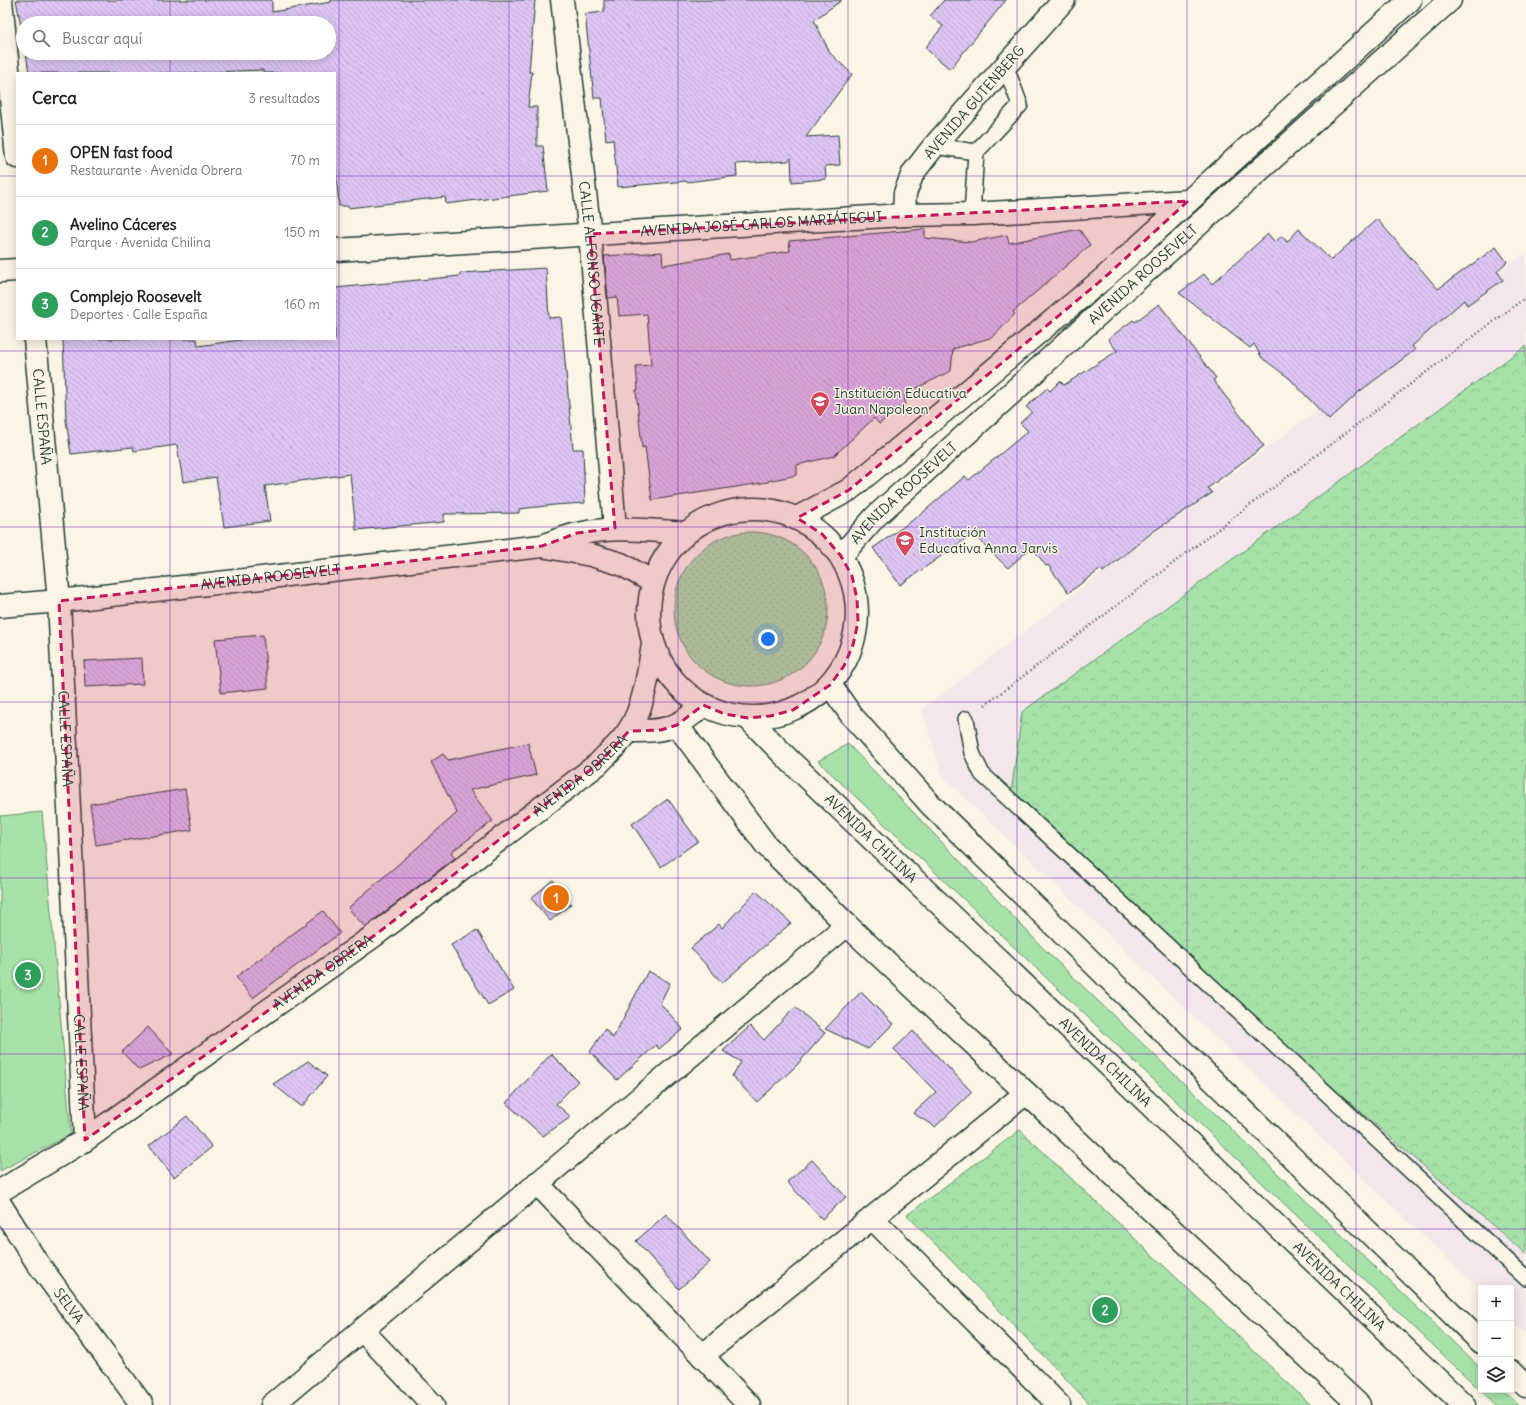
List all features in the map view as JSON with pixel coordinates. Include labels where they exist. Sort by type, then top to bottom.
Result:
[{"type":"street","points":[[1,0],[16,147]]},
{"type":"street","name":"CALLE ALFONSO UGARTE","points":[[562,0],[590,234],[615,528]]},
{"type":"street","name":"AVENIDA GUTENBERG","points":[[904,215],[905,193],[913,173],[934,146],[1064,0]]},
{"type":"street","name":"AVENIDA ROOSEVELT","points":[[797,518],[849,490],[1104,278],[1410,0]]},
{"type":"street","name":"AVENIDA ROOSEVELT","points":[[841,556],[875,517],[898,496],[1118,296],[1450,0]]},
{"type":"street","name":"AVENIDA JOSÉ CARLOS MARIÁTEGUI","points":[[336,250],[904,215],[972,214],[1188,202]]},
{"type":"street","points":[[0,271],[16,270]]},
{"type":"street","name":"CALLE ESPAÑA","points":[[35,340],[59,601],[85,1140]]},
{"type":"street","points":[[739,509],[759,509],[779,512],[797,518],[822,534],[841,556],[852,576],[857,599],[858,622],[853,645],[844,666],[830,685],[812,699],[793,710],[770,716],[748,718],[725,714],[703,705],[686,693],[672,679],[661,663],[653,644],[648,624],[648,602],[653,582],[661,563],[672,547],[685,533],[702,522],[720,514],[739,509]]},
{"type":"street","name":"AVENIDA ROOSEVELT","points":[[542,546],[559,538],[577,533],[615,528],[685,533]]},
{"type":"street","name":"AVENIDA ROOSEVELT","points":[[0,606],[59,601],[542,546],[591,555],[621,564],[653,582]]},
{"type":"street","name":"AVENIDA OBRERA","points":[[0,1191],[85,1140],[375,935],[598,764],[629,731],[637,714],[649,672],[653,644]]},
{"type":"street","points":[[830,685],[852,716],[931,805],[1478,1339]]},
{"type":"street","name":"AVENIDA OBRERA","points":[[629,731],[661,730],[677,725],[690,717],[703,705]]},
{"type":"street","name":"AVENIDA CHILINA","points":[[748,718],[788,759],[1464,1405]]},
{"type":"street","points":[[677,725],[766,845],[847,924],[1359,1405]]},
{"type":"street","points":[[272,1405],[847,924]]},
{"type":"street","points":[[702,1356],[1026,1093]]},
{"type":"street","points":[[537,1183],[749,1405]]},
{"type":"street","name":"SELVA","points":[[0,1204],[36,1262],[142,1405]]},
{"type":"street","points":[[872,1218],[1059,1405]]},
{"type":"street","points":[[362,1330],[433,1405]]},
{"type":"street","points":[[1514,1374],[1526,1386]]},
{"type":"lane","points":[[972,214],[976,152],[1020,105],[1005,65]]},
{"type":"lane","points":[[934,146],[976,152]]},
{"type":"lane","points":[[966,719],[972,753],[982,774],[1526,1278]]},
{"type":"path","points":[[966,719],[1526,297]]},
{"type":"highlighted area","points":[[1188,201],[1104,278],[849,490],[797,518],[822,534],[841,556],[852,576],[857,599],[858,622],[853,645],[844,666],[830,685],[793,710],[770,716],[748,718],[725,714],[703,705],[677,725],[661,730],[629,731],[598,764],[375,935],[85,1140],[59,601],[542,546],[577,533],[615,528],[590,234]]},
{"type":"shaded area","points":[[1526,252],[1526,1334],[1514,1323],[1514,1285],[1478,1285],[1478,1288],[942,776],[922,709]]},
{"type":"green space","points":[[1526,346],[1526,1254],[1009,809],[1022,712]]},
{"type":"green space","points":[[743,532],[759,532],[781,538],[806,554],[822,579],[827,594],[827,624],[822,639],[806,664],[794,673],[773,683],[759,686],[743,686],[729,683],[715,677],[702,669],[691,658],[677,631],[674,617],[674,601],[677,587],[683,573],[691,560],[702,549],[729,535]]},
{"type":"green space","points":[[848,744],[1043,948],[1478,1366],[1478,1388],[818,761]]},
{"type":"green space","points":[[42,812],[71,1134],[0,1171],[0,816]]},
{"type":"green space","points":[[1020,1130],[1311,1405],[1091,1405],[907,1215]]},
{"type":"green space","points":[[1483,1393],[1506,1393],[1519,1405],[1496,1405]]},
{"type":"building","points":[[16,0],[272,0],[272,12],[331,2],[331,0],[535,0],[529,72],[532,72],[528,107],[537,107],[537,146],[543,146],[548,191],[446,204],[445,197],[348,208],[348,206],[339,206],[336,172],[336,72],[263,72],[263,70],[213,72],[29,72],[27,60],[336,60],[336,16],[19,16]]},
{"type":"building","points":[[604,0],[842,0],[814,20],[830,53],[852,74],[806,137],[838,135],[840,165],[825,166],[826,179],[792,182],[791,158],[788,161],[736,164],[737,176],[686,182],[618,187],[613,139],[606,140],[602,98],[594,98],[585,14],[604,12]]},
{"type":"building","points":[[944,0],[1006,0],[950,69],[925,48],[943,26],[930,16]]},
{"type":"building","points":[[1377,219],[1438,289],[1496,247],[1507,262],[1497,271],[1503,280],[1467,305],[1464,300],[1412,346],[1415,350],[1360,391],[1329,420],[1289,378],[1262,358],[1254,344],[1250,348],[1179,293],[1204,274],[1212,284],[1268,234],[1275,242],[1282,236],[1287,242],[1299,229],[1331,260]]},
{"type":"building","points":[[925,229],[925,238],[971,242],[1007,235],[1009,243],[1079,229],[1090,245],[1013,312],[1015,314],[993,337],[953,349],[951,371],[905,394],[905,404],[879,424],[874,418],[834,456],[797,465],[797,475],[768,482],[652,500],[645,447],[642,448],[636,390],[638,390],[636,366],[651,365],[647,314],[619,316],[617,297],[608,298],[604,256],[662,252],[663,265],[729,254],[730,260],[790,251],[789,241]]},
{"type":"building","points":[[546,268],[549,318],[561,317],[573,449],[583,449],[585,503],[519,509],[519,513],[444,514],[444,522],[356,530],[350,474],[265,486],[270,521],[224,527],[216,477],[183,482],[177,445],[134,451],[133,447],[71,454],[66,420],[63,340],[197,340],[198,346],[240,340],[336,340],[336,288],[460,276],[460,273]]},
{"type":"building","points":[[1159,304],[1216,378],[1213,380],[1264,446],[1208,488],[1212,493],[1154,531],[1103,572],[1101,569],[1068,593],[1048,565],[1046,566],[1032,547],[1008,568],[974,533],[900,585],[873,548],[920,515],[965,476],[969,480],[1028,431],[1020,423],[1032,412],[1026,407],[1047,388],[1050,391],[1060,381],[1064,385],[1117,351],[1108,339],[1133,320],[1135,322]]},
{"type":"building","points":[[263,635],[268,688],[221,693],[215,639]]},
{"type":"building","points":[[142,658],[143,684],[85,687],[84,661]]},
{"type":"building","points":[[528,743],[536,775],[470,790],[493,821],[451,852],[455,858],[365,927],[348,908],[457,813],[431,762],[443,754],[448,760]]},
{"type":"building","points":[[185,789],[192,830],[96,845],[90,804]]},
{"type":"building","points":[[668,799],[698,841],[661,867],[632,824]]},
{"type":"building","points":[[553,880],[571,904],[550,921],[531,898]]},
{"type":"building","points":[[756,891],[791,923],[722,983],[691,948],[719,924],[722,928]]},
{"type":"building","points":[[323,911],[340,933],[253,998],[236,977]]},
{"type":"building","points":[[477,930],[514,990],[488,1005],[451,945]]},
{"type":"building","points":[[648,971],[670,983],[660,1003],[683,1029],[659,1049],[656,1045],[617,1080],[590,1052],[605,1029],[613,1038]]},
{"type":"building","points":[[861,992],[893,1024],[868,1049],[825,1029]]},
{"type":"building","points":[[795,1007],[825,1033],[796,1066],[757,1102],[732,1076],[741,1062],[723,1051],[750,1026],[764,1040]]},
{"type":"building","points":[[148,1027],[173,1054],[139,1070],[122,1052]]},
{"type":"building","points":[[913,1031],[972,1092],[935,1127],[913,1113],[936,1092],[894,1049]]},
{"type":"building","points":[[551,1054],[578,1081],[556,1104],[571,1117],[543,1136],[506,1103]]},
{"type":"building","points":[[308,1061],[327,1076],[302,1107],[273,1084]]},
{"type":"building","points":[[187,1116],[212,1147],[174,1177],[149,1146]]},
{"type":"building","points":[[812,1160],[846,1197],[822,1219],[787,1182]]},
{"type":"building","points":[[666,1214],[710,1262],[679,1289],[636,1241]]},
{"type":"place","name":"Institución Educativa Juan Napoleon","points":[[820,418]]},
{"type":"place","name":"Institución Educativa Anna Jarvis","points":[[905,557]]},
{"type":"place","name":"OPEN fast food","points":[[556,898]]},
{"type":"place","name":"Complejo Roosevelt","points":[[28,975]]},
{"type":"place","name":"Avelino Cáceres","points":[[1105,1310]]}]
